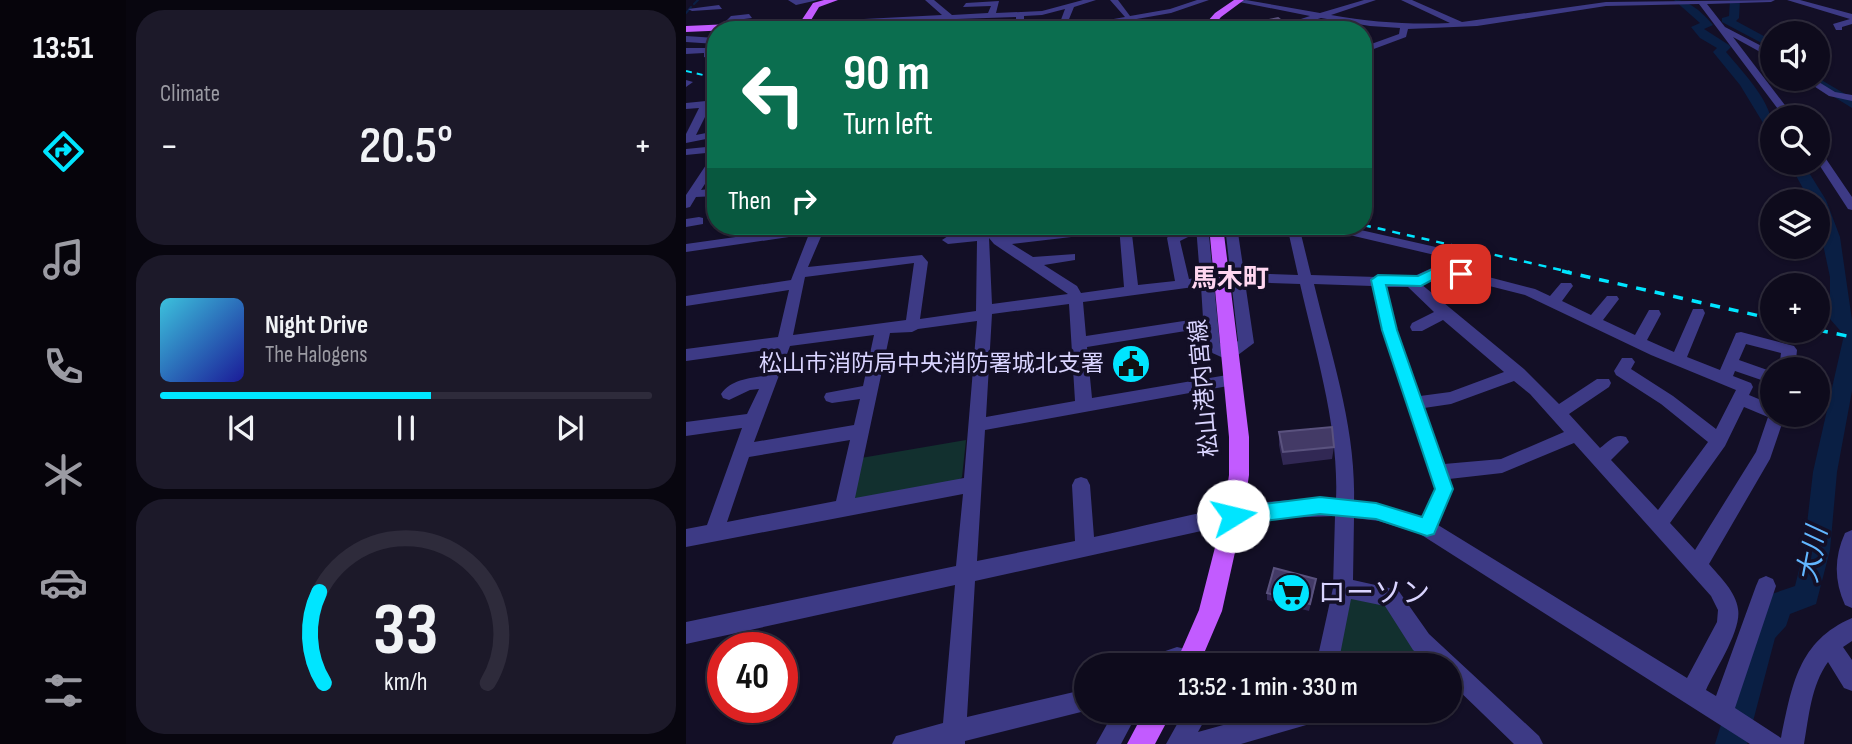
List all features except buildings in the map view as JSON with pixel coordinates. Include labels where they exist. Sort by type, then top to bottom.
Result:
[{"type":"main road","points":[[806,21],[817,1],[834,0]]},
{"type":"main road","points":[[1214,21],[1239,1]]},
{"type":"main road","points":[[686,29],[707,28]]},
{"type":"main road","name":"松山港内宮線","points":[[1194,653],[1210,611],[1233,516],[1239,475],[1233,380],[1217,235]]},
{"type":"main road","points":[[1140,744],[1152,723]]},
{"type":"street","points":[[792,0],[796,3],[817,1]]},
{"type":"street","points":[[929,0],[954,21]]},
{"type":"street","points":[[886,21],[965,17],[993,11],[1092,0]]},
{"type":"street","points":[[1114,0],[1131,12],[1127,0]]},
{"type":"street","points":[[1116,21],[1171,11],[1205,0]]},
{"type":"street","points":[[1289,0],[1299,7]]},
{"type":"street","points":[[1345,0],[1356,5]]},
{"type":"street","points":[[1306,21],[1372,0]]},
{"type":"street","points":[[1405,0],[1461,26]]},
{"type":"street","points":[[1372,23],[1404,27],[1461,26],[1604,2],[1770,0]]},
{"type":"street","points":[[1791,0],[1852,19]]},
{"type":"street","points":[[1239,1],[1360,21]]},
{"type":"street","points":[[1699,1],[1780,105]]},
{"type":"street","points":[[965,17],[967,2],[996,3],[993,11]]},
{"type":"street","points":[[1066,21],[1078,2]]},
{"type":"street","points":[[692,7],[719,7]]},
{"type":"street","points":[[865,21],[869,14],[883,8]]},
{"type":"street","points":[[1018,10],[1020,21]]},
{"type":"street","points":[[1069,16],[1086,15]]},
{"type":"street","points":[[731,21],[749,16]]},
{"type":"street","points":[[1839,28],[1836,26],[1852,19]]},
{"type":"street","points":[[1372,47],[1397,39],[1403,35],[1404,27]]},
{"type":"street","points":[[1722,29],[1760,49]]},
{"type":"street","points":[[687,63],[690,39],[707,46]]},
{"type":"street","points":[[689,50],[707,49]]},
{"type":"street","points":[[686,106],[707,103]]},
{"type":"street","points":[[688,139],[707,109]]},
{"type":"street","points":[[688,139],[707,136]]},
{"type":"street","points":[[686,152],[707,150]]},
{"type":"street","points":[[689,199],[707,173]]},
{"type":"street","points":[[1830,173],[1852,206]]},
{"type":"street","points":[[689,199],[707,194]]},
{"type":"street","points":[[744,240],[746,235]]},
{"type":"street","points":[[686,248],[772,235]]},
{"type":"street","points":[[714,532],[753,419],[771,381],[797,279],[815,235]]},
{"type":"street","points":[[948,240],[967,235]]},
{"type":"street","points":[[954,737],[977,425],[986,235]]},
{"type":"street","points":[[992,235],[1072,289],[1076,297],[1084,406]]},
{"type":"street","points":[[999,241],[1052,235]]},
{"type":"street","points":[[1126,235],[1131,289]]},
{"type":"street","points":[[1205,235],[1222,278]]},
{"type":"street","points":[[1229,235],[1222,278],[1210,322],[1213,347],[1230,355]]},
{"type":"street","points":[[1295,235],[1338,416],[1346,469],[1343,588],[1329,653]]},
{"type":"street","points":[[1367,235],[1444,253],[1449,260],[1441,270]]},
{"type":"street","points":[[1182,237],[1174,238],[1183,284]]},
{"type":"street","points":[[686,301],[797,279],[867,258],[908,251],[921,262],[912,327]]},
{"type":"street","points":[[1031,262],[1070,257]]},
{"type":"street","points":[[686,355],[912,327],[1076,297],[1222,278],[1412,282],[1441,270],[1482,274],[1553,302],[1594,328],[1638,342],[1745,387],[1719,441],[1659,523]]},
{"type":"street","points":[[1378,280],[1389,330],[1438,472],[1443,494],[1427,528]]},
{"type":"street","points":[[1412,282],[1444,313],[1518,373],[1558,413],[1698,564],[1725,600],[1729,617],[1691,695]]},
{"type":"street","points":[[1553,302],[1566,286]]},
{"type":"street","points":[[1594,328],[1612,299]]},
{"type":"street","points":[[1417,327],[1444,313]]},
{"type":"street","points":[[1678,360],[1698,313]]},
{"type":"street","points":[[1638,342],[1654,314]]},
{"type":"street","points":[[1079,343],[1210,322]]},
{"type":"street","points":[[844,509],[883,330]]},
{"type":"street","points":[[1724,379],[1741,337],[1789,350],[1788,357]]},
{"type":"street","points":[[1627,362],[1622,371],[1667,400],[1719,441]]},
{"type":"street","points":[[1731,363],[1760,373]]},
{"type":"street","points":[[1414,403],[1451,398],[1518,373]]},
{"type":"street","points":[[977,425],[1233,380]]},
{"type":"street","points":[[729,394],[747,384],[771,381]]},
{"type":"street","points":[[1558,413],[1603,383]]},
{"type":"street","points":[[832,397],[869,391]]},
{"type":"street","points":[[1739,398],[1760,407]]},
{"type":"street","points":[[686,429],[753,419]]},
{"type":"street","points":[[1698,564],[1764,454],[1771,427]]},
{"type":"street","points":[[743,451],[861,431]]},
{"type":"street","points":[[1438,472],[1502,466],[1577,434]]},
{"type":"street","points":[[1601,458],[1620,442]]},
{"type":"street","points":[[686,538],[972,484]]},
{"type":"street","points":[[1081,485],[1085,548]]},
{"type":"street","points":[[686,633],[1233,516],[1299,507],[1347,508],[1376,511],[1427,528],[1769,742]]},
{"type":"street","points":[[1852,539],[1845,574],[1852,598]]},
{"type":"street","points":[[1725,715],[1766,586]]},
{"type":"street","points":[[1343,588],[1391,597],[1421,642],[1434,653]]},
{"type":"street","points":[[1792,744],[1809,667],[1828,643],[1852,629]]},
{"type":"street","points":[[1828,643],[1852,680]]},
{"type":"street","points":[[1462,678],[1531,744]]},
{"type":"street","points":[[904,744],[954,737],[1074,704]]},
{"type":"street","points":[[1108,744],[1120,723]]},
{"type":"street","points":[[1178,744],[1191,723]]},
{"type":"street","points":[[1199,744],[1274,723]]},
{"type":"green space","points":[[966,440],[962,477],[957,482],[858,501],[853,497],[861,458]]},
{"type":"green space","points":[[1349,595],[1389,602],[1422,653],[1338,653]]},
{"type":"waterway","points":[[694,4],[698,0]]},
{"type":"waterway","name":"大川","points":[[1679,0],[1707,25],[1697,27],[1704,36],[1725,47],[1719,52],[1745,83],[1760,107]]},
{"type":"waterway","points":[[1735,0],[1734,18],[1726,20],[1760,39]]},
{"type":"waterway","points":[[686,13],[691,7]]},
{"type":"waterway","points":[[1830,91],[1852,104]]},
{"type":"waterway","name":"大川","points":[[1804,175],[1818,200],[1832,237],[1839,277],[1840,319],[1852,332]]},
{"type":"waterway","name":"大川","points":[[1731,744],[1763,631],[1776,616],[1776,606],[1806,595],[1817,550],[1825,472],[1852,338]]},
{"type":"railway","points":[[686,71],[707,76]]},
{"type":"railway","points":[[1372,227],[1570,272]]},
{"type":"railway","points":[[1562,271],[1760,316]]},
{"type":"railway","points":[[1830,332],[1852,337]]},
{"type":"place","name":"松山市消防局中央消防署城北支署","points":[[1131,364]]},
{"type":"place","name":"ローソン","points":[[1291,593]]},
{"type":"district","name":"馬木町","points":[[1230,279]]},
{"type":"route","points":[[1233,516],[1320,505],[1376,511],[1427,528],[1444,489],[1389,330],[1378,280],[1421,281],[1441,270],[1461,274]]}]
